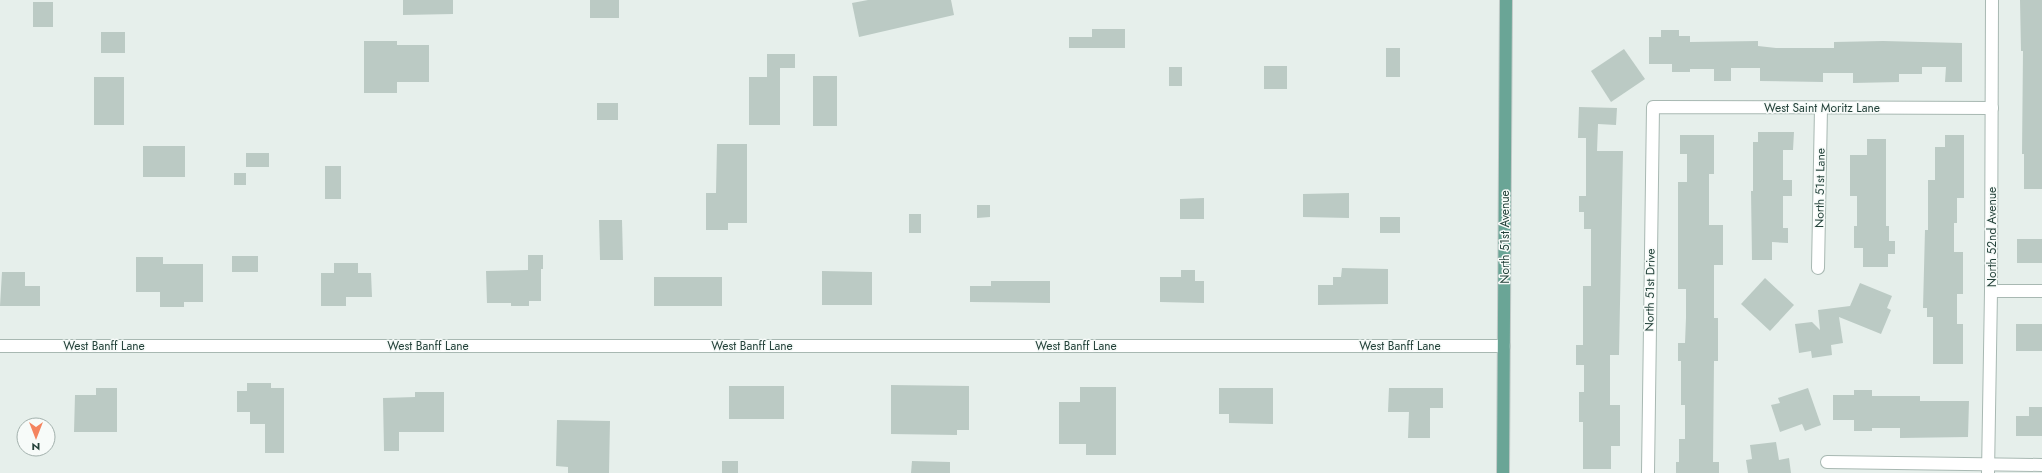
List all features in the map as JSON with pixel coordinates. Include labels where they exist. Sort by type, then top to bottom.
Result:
[{"type":"main road","name":"North 51st Avenue","points":[[1502,473],[1506,0]]},
{"type":"street","name":"North 52nd Avenue","points":[[1988,469],[1991,291],[1992,0]]},
{"type":"street","name":"West Saint Moritz Lane","points":[[1653,107],[1992,108]]},
{"type":"street","name":"North 51st Drive","points":[[1648,473],[1653,107]]},
{"type":"street","name":"North 51st Lane","points":[[1818,268],[1821,108]]},
{"type":"street","points":[[1991,291],[2042,292]]},
{"type":"street","name":"West Banff Lane","points":[[0,346],[1504,346]]},
{"type":"street","points":[[1828,462],[1988,469],[2042,465]]},
{"type":"building","points":[[403,0],[453,0],[453,14],[403,15]]},
{"type":"building","points":[[590,0],[619,0],[619,18],[590,18]]},
{"type":"building","points":[[868,0],[951,0],[954,15],[859,37],[852,3]]},
{"type":"building","points":[[2020,0],[2042,0],[2042,189],[2024,189],[2024,154],[2022,154],[2023,51],[2021,51]]},
{"type":"building","points":[[33,2],[53,2],[53,27],[33,27]]},
{"type":"building","points":[[1092,29],[1125,29],[1125,48],[1069,48],[1069,37],[1092,37]]},
{"type":"building","points":[[1661,30],[1679,30],[1679,36],[1690,36],[1690,42],[1758,41],[1758,46],[1776,48],[1834,48],[1834,42],[1883,41],[1962,43],[1962,82],[1945,82],[1946,67],[1922,67],[1922,74],[1899,74],[1899,82],[1853,83],[1853,73],[1823,73],[1823,82],[1760,81],[1760,68],[1731,68],[1731,81],[1714,81],[1714,69],[1690,69],[1690,72],[1672,72],[1672,64],[1649,64],[1649,37],[1661,37]]},
{"type":"building","points":[[101,32],[125,32],[125,53],[101,53]]},
{"type":"building","points":[[364,41],[397,41],[397,45],[429,45],[429,82],[397,82],[397,93],[364,93]]},
{"type":"building","points":[[1386,48],[1400,48],[1400,77],[1386,77]]},
{"type":"building","points":[[1624,49],[1645,79],[1611,102],[1591,71]]},
{"type":"building","points":[[767,54],[795,54],[795,68],[780,68],[780,125],[749,125],[749,77],[767,77]]},
{"type":"building","points":[[1264,66],[1287,66],[1287,89],[1264,89]]},
{"type":"building","points":[[1169,67],[1182,67],[1182,86],[1169,86]]},
{"type":"building","points":[[813,76],[837,76],[837,126],[813,126]]},
{"type":"building","points":[[94,77],[124,77],[124,125],[94,125]]},
{"type":"building","points":[[597,103],[618,103],[618,120],[597,120]]},
{"type":"building","points":[[1579,107],[1617,108],[1616,125],[1598,124],[1597,151],[1623,151],[1619,355],[1610,355],[1610,405],[1620,405],[1620,446],[1611,446],[1611,469],[1583,469],[1583,422],[1579,422],[1579,392],[1584,392],[1584,365],[1576,365],[1576,345],[1583,345],[1583,286],[1591,286],[1591,229],[1584,229],[1584,212],[1579,212],[1579,196],[1586,196],[1586,138],[1578,138]]},
{"type":"building","points":[[1758,132],[1794,132],[1793,150],[1783,150],[1783,180],[1792,180],[1792,196],[1783,196],[1783,228],[1788,228],[1788,243],[1772,242],[1772,260],[1752,260],[1751,191],[1753,191],[1753,142],[1758,142]]},
{"type":"building","points":[[1680,135],[1714,135],[1714,174],[1709,174],[1709,225],[1723,225],[1723,265],[1714,265],[1714,318],[1718,318],[1718,361],[1714,361],[1713,462],[1719,462],[1719,473],[1676,473],[1676,462],[1679,462],[1679,439],[1685,439],[1685,405],[1681,405],[1681,361],[1678,361],[1678,343],[1685,343],[1686,289],[1678,289],[1678,182],[1687,182],[1687,154],[1680,154]]},
{"type":"building","points":[[1945,135],[1964,135],[1964,198],[1957,198],[1957,223],[1954,223],[1954,252],[1963,252],[1963,294],[1957,294],[1957,324],[1963,324],[1963,364],[1933,364],[1933,317],[1927,317],[1927,308],[1923,308],[1925,230],[1928,230],[1928,180],[1935,180],[1935,147],[1945,147]]},
{"type":"building","points":[[1867,139],[1886,139],[1886,226],[1889,226],[1889,241],[1895,241],[1895,254],[1888,254],[1888,267],[1863,267],[1863,248],[1854,248],[1854,226],[1857,226],[1857,196],[1850,196],[1850,155],[1867,155]]},
{"type":"building","points":[[717,144],[747,144],[747,223],[728,223],[728,230],[706,230],[706,193],[716,193]]},
{"type":"building","points":[[143,146],[185,146],[185,177],[143,177]]},
{"type":"building","points":[[246,153],[269,153],[269,167],[246,167]]},
{"type":"building","points":[[325,166],[341,166],[341,199],[325,199]]},
{"type":"building","points":[[234,173],[246,173],[246,185],[234,185]]},
{"type":"building","points":[[1349,193],[1349,218],[1303,217],[1303,194]]},
{"type":"building","points":[[1204,198],[1204,219],[1180,219],[1180,199]]},
{"type":"building","points":[[977,205],[990,205],[990,217],[977,218]]},
{"type":"building","points":[[909,214],[921,214],[921,233],[909,233]]},
{"type":"building","points":[[1380,217],[1400,217],[1400,233],[1380,233]]},
{"type":"building","points":[[599,220],[622,220],[623,260],[600,260]]},
{"type":"building","points":[[2017,239],[2042,239],[2042,263],[2017,263]]},
{"type":"building","points":[[528,255],[543,255],[543,269],[541,269],[541,301],[529,301],[529,306],[511,306],[511,303],[487,303],[486,271],[528,270]]},
{"type":"building","points":[[232,256],[258,256],[258,272],[232,272]]},
{"type":"building","points":[[136,257],[163,257],[163,264],[203,264],[203,302],[184,302],[184,307],[160,307],[160,292],[136,292]]},
{"type":"building","points":[[334,263],[358,263],[358,273],[371,273],[372,297],[346,297],[346,306],[321,306],[321,273],[334,273]]},
{"type":"building","points":[[1342,268],[1388,269],[1388,304],[1318,305],[1318,285],[1333,285],[1333,277],[1341,277]]},
{"type":"building","points":[[1181,270],[1195,270],[1195,281],[1204,281],[1204,303],[1160,302],[1160,277],[1181,277]]},
{"type":"building","points":[[822,271],[872,272],[872,305],[822,305]]},
{"type":"building","points":[[2,272],[25,272],[25,286],[40,286],[40,306],[0,306]]},
{"type":"building","points":[[654,277],[722,277],[722,306],[654,306]]},
{"type":"building","points":[[1765,278],[1794,305],[1770,331],[1741,304]]},
{"type":"building","points":[[991,281],[1050,281],[1050,303],[970,302],[970,286],[991,286]]},
{"type":"building","points":[[1860,283],[1892,296],[1887,308],[1891,310],[1881,334],[1839,317],[1843,343],[1831,345],[1832,355],[1812,358],[1811,351],[1799,353],[1795,324],[1812,322],[1820,330],[1818,310],[1850,306]]},
{"type":"building","points":[[2016,324],[2042,324],[2042,351],[2016,351]]},
{"type":"building","points":[[247,383],[271,383],[271,388],[284,388],[284,453],[265,453],[265,424],[250,424],[250,412],[237,412],[237,391],[247,391]]},
{"type":"building","points":[[891,385],[969,386],[969,430],[957,430],[957,435],[891,434]]},
{"type":"building","points":[[729,386],[784,386],[784,419],[729,419]]},
{"type":"building","points":[[1080,387],[1116,387],[1116,455],[1086,455],[1086,444],[1059,444],[1059,402],[1080,402]]},
{"type":"building","points":[[96,388],[117,388],[117,432],[74,432],[75,395],[96,395]]},
{"type":"building","points":[[1219,388],[1273,388],[1273,424],[1229,423],[1229,414],[1219,414]]},
{"type":"building","points":[[1389,388],[1443,388],[1443,408],[1430,408],[1430,438],[1408,438],[1409,412],[1388,412]]},
{"type":"building","points":[[1808,388],[1821,425],[1805,431],[1802,424],[1780,432],[1771,405],[1780,403],[1778,398]]},
{"type":"building","points":[[1854,390],[1872,390],[1872,396],[1920,396],[1920,401],[1969,401],[1968,437],[1900,438],[1900,428],[1872,428],[1872,431],[1854,431],[1854,420],[1833,420],[1833,395],[1854,395]]},
{"type":"building","points":[[415,392],[444,392],[444,432],[399,432],[399,451],[384,451],[383,398],[415,397]]},
{"type":"building","points":[[2029,407],[2042,407],[2042,436],[2016,436],[2016,416],[2029,416]]},
{"type":"building","points":[[557,420],[610,421],[609,473],[568,473],[568,467],[556,466]]},
{"type":"building","points":[[1776,442],[1779,460],[1789,458],[1791,473],[1748,473],[1746,460],[1752,459],[1750,445]]},
{"type":"building","points":[[722,461],[738,461],[738,473],[722,473]]},
{"type":"building","points":[[912,461],[950,462],[950,473],[911,473]]}]
